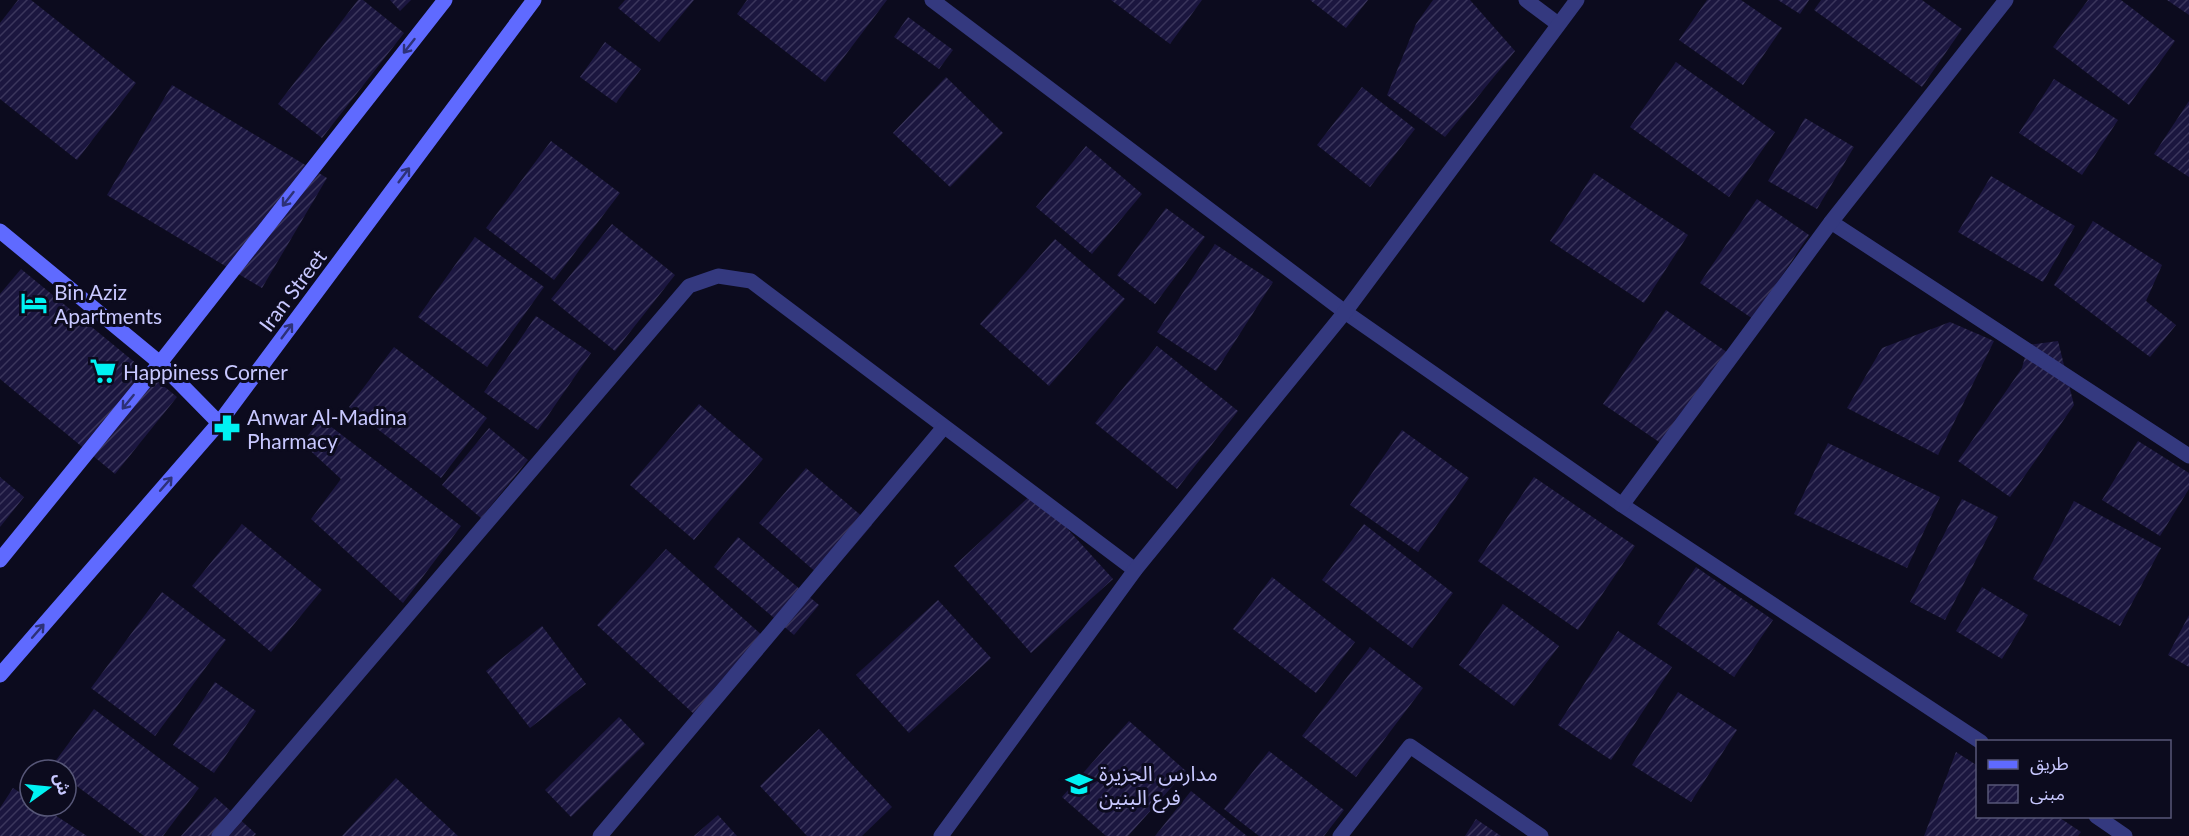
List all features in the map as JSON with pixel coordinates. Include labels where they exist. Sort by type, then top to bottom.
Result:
[{"type":"street","points":[[0,560],[160,363],[445,0]]},
{"type":"street","name":"Iran Street","points":[[0,675],[219,423],[534,0]]},
{"type":"street","points":[[932,0],[1345,312],[1622,505],[1980,740]]},
{"type":"street","points":[[1526,0],[1558,24]]},
{"type":"street","points":[[941,836],[1135,570],[1345,312],[1577,0]]},
{"type":"street","points":[[1622,505],[1831,222],[2006,0]]},
{"type":"street","points":[[1831,222],[2189,456]]},
{"type":"street","points":[[0,231],[160,363],[219,423]]},
{"type":"street","points":[[219,836],[689,286],[718,276],[751,281],[1135,570]]},
{"type":"street","points":[[600,836],[944,427]]},
{"type":"street","points":[[1340,836],[1410,746],[1541,836]]},
{"type":"street","points":[[2099,818],[2125,836]]},
{"type":"building","points":[[18,0],[31,0],[136,83],[77,160],[0,99],[0,23]]},
{"type":"building","points":[[358,0],[363,0],[404,33],[322,138],[278,104]]},
{"type":"building","points":[[390,0],[411,0],[400,11]]},
{"type":"building","points":[[625,0],[694,0],[659,42],[618,8]]},
{"type":"building","points":[[747,0],[887,0],[825,82],[737,14]]},
{"type":"building","points":[[1111,0],[1202,0],[1170,44]]},
{"type":"building","points":[[1310,0],[1368,0],[1346,28]]},
{"type":"building","points":[[1433,0],[1470,0],[1515,51],[1445,137],[1387,95],[1416,24]]},
{"type":"building","points":[[1707,0],[1741,0],[1782,28],[1743,85],[1679,40]]},
{"type":"building","points":[[1778,0],[1809,0],[1800,14]]},
{"type":"building","points":[[1821,0],[1922,0],[1962,29],[1922,87],[1814,10]]},
{"type":"building","points":[[2088,0],[2121,0],[2175,41],[2129,105],[2053,47]]},
{"type":"building","points":[[2167,0],[2189,0],[2189,15]]},
{"type":"building","points":[[908,17],[953,50],[939,69],[894,37]]},
{"type":"building","points":[[605,42],[641,69],[616,103],[580,77]]},
{"type":"building","points":[[1676,62],[1775,132],[1729,197],[1630,127]]},
{"type":"building","points":[[946,77],[1003,133],[950,187],[893,133]]},
{"type":"building","points":[[2054,79],[2118,120],[2082,175],[2019,133]]},
{"type":"building","points":[[172,85],[327,178],[262,288],[107,195]]},
{"type":"building","points":[[1362,87],[1415,129],[1370,187],[1317,145]]},
{"type":"building","points":[[2189,101],[2189,177],[2154,154]]},
{"type":"building","points":[[1805,118],[1854,147],[1817,209],[1768,181]]},
{"type":"building","points":[[551,141],[620,193],[554,280],[486,228]]},
{"type":"building","points":[[1086,146],[1142,194],[1092,254],[1036,207]]},
{"type":"building","points":[[1594,173],[1688,235],[1644,303],[1550,241]]},
{"type":"building","points":[[1991,176],[2075,226],[2043,282],[1958,232]]},
{"type":"building","points":[[1757,199],[1809,235],[1753,319],[1700,283]]},
{"type":"building","points":[[1166,208],[1205,237],[1155,304],[1117,275]]},
{"type":"building","points":[[2093,221],[2162,265],[2146,301],[2176,325],[2150,357],[2054,285]]},
{"type":"building","points":[[612,224],[675,275],[615,351],[551,299]]},
{"type":"building","points":[[475,237],[544,287],[487,367],[418,317]]},
{"type":"building","points":[[1055,239],[1125,299],[1049,386],[980,324]]},
{"type":"building","points":[[1215,244],[1273,282],[1216,371],[1157,332]]},
{"type":"building","points":[[21,269],[177,397],[115,474],[0,379],[0,294]]},
{"type":"building","points":[[1666,310],[1734,357],[1671,450],[1603,404]]},
{"type":"building","points":[[536,316],[591,353],[538,430],[484,392]]},
{"type":"building","points":[[1950,322],[1994,341],[1938,455],[1847,408],[1882,348]]},
{"type":"building","points":[[2058,341],[2074,405],[2010,497],[1958,461],[2022,368],[2028,345]]},
{"type":"building","points":[[1157,346],[1238,411],[1177,489],[1095,423]]},
{"type":"building","points":[[394,347],[487,418],[441,478],[349,407]]},
{"type":"building","points":[[699,404],[763,459],[694,540],[630,485]]},
{"type":"building","points":[[321,419],[461,526],[403,603],[311,519],[341,479],[302,443]]},
{"type":"building","points":[[489,428],[528,460],[481,518],[442,485]]},
{"type":"building","points":[[1402,430],[1469,478],[1418,552],[1350,505]]},
{"type":"building","points":[[2138,441],[2189,473],[2189,489],[2160,536],[2102,500]]},
{"type":"building","points":[[1828,443],[1940,497],[1907,568],[1794,514]]},
{"type":"building","points":[[806,468],[872,525],[825,580],[759,523]]},
{"type":"building","points":[[0,477],[24,497],[0,527]]},
{"type":"building","points":[[1534,477],[1635,546],[1578,630],[1478,561]]},
{"type":"building","points":[[1034,492],[1113,579],[1031,653],[954,566]]},
{"type":"building","points":[[1962,499],[1998,517],[1945,620],[1910,602]]},
{"type":"building","points":[[2074,501],[2161,548],[2120,626],[2033,579]]},
{"type":"building","points":[[242,524],[322,590],[271,652],[192,586]]},
{"type":"building","points":[[1364,524],[1453,593],[1412,648],[1322,580]]},
{"type":"building","points":[[738,537],[819,605],[794,635],[714,567]]},
{"type":"building","points":[[666,549],[765,638],[695,715],[597,625]]},
{"type":"building","points":[[1696,567],[1773,620],[1734,677],[1657,624]]},
{"type":"building","points":[[1272,577],[1355,642],[1316,693],[1233,629]]},
{"type":"building","points":[[1982,587],[2028,615],[2002,659],[1956,631]]},
{"type":"building","points":[[162,592],[226,640],[155,736],[91,688]]},
{"type":"building","points":[[938,600],[991,658],[909,733],[856,675]]},
{"type":"building","points":[[1503,604],[1559,646],[1514,706],[1459,665]]},
{"type":"building","points":[[2189,615],[2189,667],[2168,655]]},
{"type":"building","points":[[542,626],[586,684],[530,728],[486,671]]},
{"type":"building","points":[[1618,631],[1672,667],[1611,760],[1558,725]]},
{"type":"building","points":[[1370,647],[1423,688],[1356,777],[1302,736]]},
{"type":"building","points":[[215,682],[256,711],[214,773],[173,745]]},
{"type":"building","points":[[1678,692],[1737,730],[1691,802],[1632,765]]},
{"type":"building","points":[[94,709],[199,788],[163,836],[144,836],[78,787],[78,758],[58,758]]},
{"type":"building","points":[[619,717],[645,744],[571,817],[545,790]]},
{"type":"building","points":[[1129,721],[1186,771],[1128,836],[1106,836],[1062,797]]},
{"type":"building","points":[[819,729],[892,807],[862,836],[807,836],[760,786]]},
{"type":"building","points":[[1269,751],[1344,810],[1324,836],[1259,836],[1224,809]]},
{"type":"building","points":[[1956,752],[1976,765],[1976,818],[2060,818],[2081,832],[2078,836],[1924,836]]},
{"type":"building","points":[[396,778],[458,836],[342,836]]},
{"type":"building","points":[[13,788],[18,791],[18,818],[59,818],[87,836],[0,836],[0,808]]},
{"type":"building","points":[[1191,791],[1247,836],[1155,836]]},
{"type":"building","points":[[215,797],[256,834],[254,836],[181,836]]},
{"type":"building","points":[[718,815],[737,836],[694,836]]},
{"type":"building","points":[[1476,819],[1501,836],[1465,836]]},
{"type":"place","name":"Bin Aziz Apartments","points":[[34,303]]},
{"type":"place","name":"Happiness Corner","points":[[103,371]]},
{"type":"place","name":"Anwar Al-Madina Pharmacy","points":[[227,428]]},
{"type":"place","name":"مدارس الجزيرة فرع البنين","points":[[1079,784]]}]
